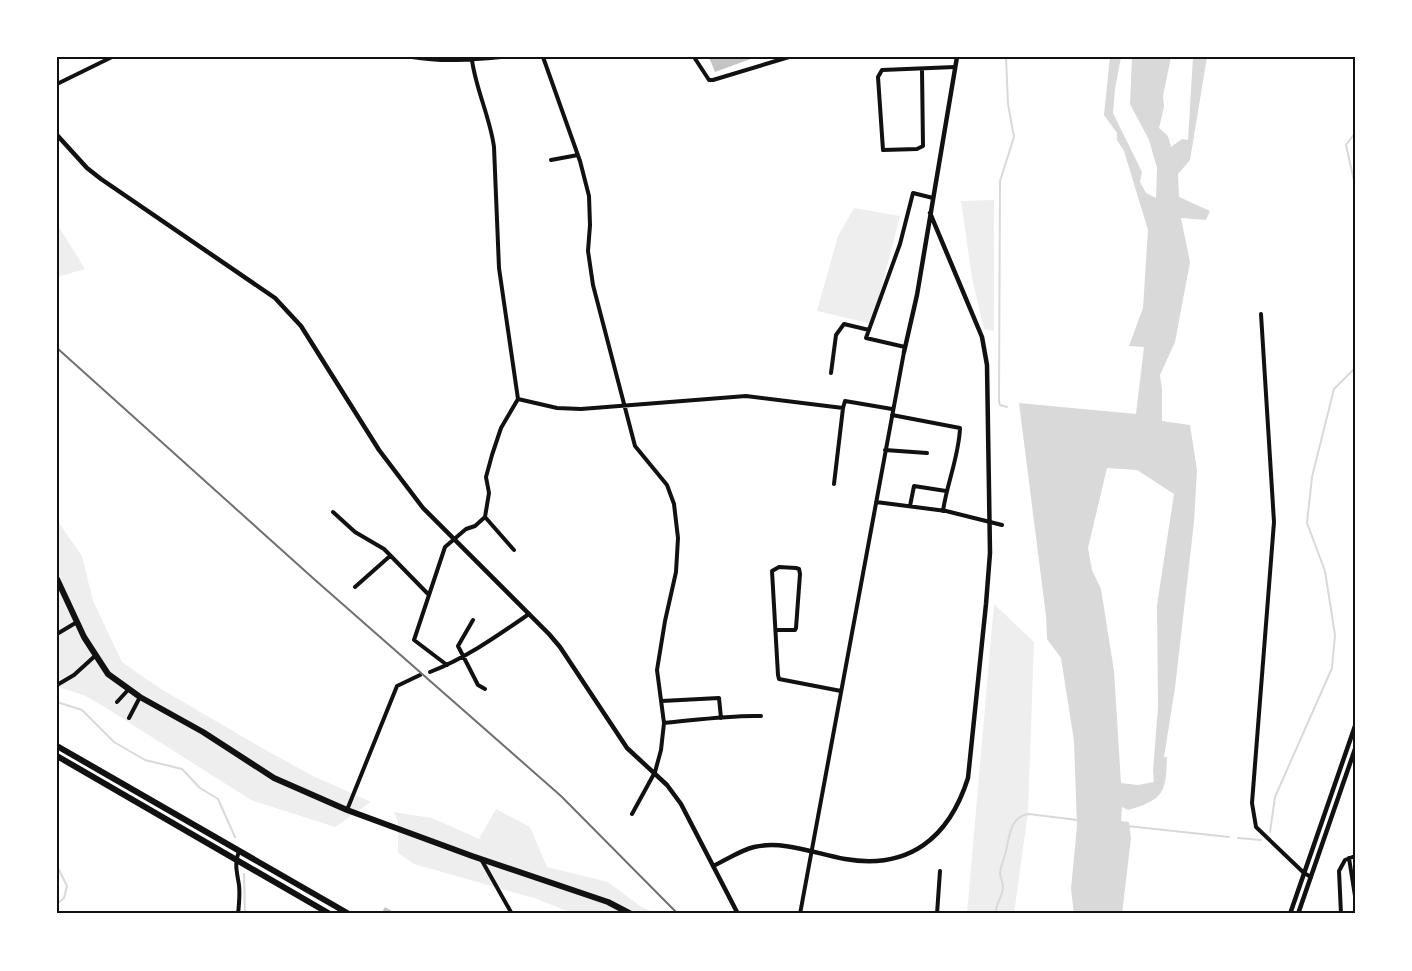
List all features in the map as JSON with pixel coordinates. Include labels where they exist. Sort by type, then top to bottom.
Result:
[{"type":"highway","points":[[57,579],[77,621],[108,674],[128,690],[203,732],[274,778],[347,810],[597,898],[631,914]]},
{"type":"highway","points":[[57,746],[349,914]]},
{"type":"highway","points":[[57,756],[330,914]]},
{"type":"street","points":[[57,84],[112,57]]},
{"type":"street","points":[[412,57],[428,60],[472,60],[501,57]]},
{"type":"street","points":[[543,57],[578,155],[588,196],[590,225],[588,251],[593,285],[635,446],[667,485],[676,517],[678,538],[676,572],[657,670],[664,723],[661,750],[655,772],[632,814]]},
{"type":"street","points":[[694,57],[709,80],[789,57]]},
{"type":"street","points":[[800,914],[892,409],[917,295],[957,57]]},
{"type":"street","points":[[447,665],[414,640],[445,547],[485,517],[489,492],[486,477],[492,454],[501,428],[518,399],[499,268],[492,128],[474,75],[472,60]]},
{"type":"street","points":[[921,70],[923,146],[916,149],[883,150],[878,76],[882,70],[955,67]]},
{"type":"street","points":[[57,135],[87,168],[101,179],[249,279],[287,309],[301,326],[380,450],[423,508],[560,647],[627,748],[655,772],[681,804],[738,914]]},
{"type":"street","points":[[551,160],[578,155]]},
{"type":"street","points":[[904,349],[866,338],[900,244],[913,193],[933,198]]},
{"type":"street","points":[[713,866],[754,847],[783,846],[860,861],[886,860],[901,856],[939,833],[951,819],[968,778],[990,553],[985,351],[972,309],[948,260],[930,213]]},
{"type":"street","points":[[1261,314],[1274,522],[1252,803],[1256,827],[1311,877]]},
{"type":"street","points":[[831,373],[836,335],[844,324],[869,330]]},
{"type":"street","points":[[518,399],[568,410],[746,396],[843,408]]},
{"type":"street","points":[[834,484],[845,401],[892,409]]},
{"type":"street","points":[[891,415],[960,428],[960,438],[943,511]]},
{"type":"street","points":[[885,450],[927,453]]},
{"type":"street","points":[[910,506],[914,486],[946,491]]},
{"type":"street","points":[[876,502],[943,511],[1002,525]]},
{"type":"street","points":[[333,513],[355,532],[384,549],[429,595]]},
{"type":"street","points":[[485,517],[514,550]]},
{"type":"street","points":[[355,587],[390,555]]},
{"type":"street","points":[[776,630],[795,630],[796,628],[800,574],[796,568],[779,567],[772,571],[779,679],[841,691]]},
{"type":"street","points":[[430,672],[482,646],[530,614]]},
{"type":"street","points":[[473,620],[458,646],[478,685],[485,689]]},
{"type":"street","points":[[57,634],[77,621]]},
{"type":"street","points":[[57,685],[74,675],[96,655]]},
{"type":"street","points":[[347,810],[398,686],[420,675]]},
{"type":"street","points":[[117,702],[128,690]]},
{"type":"street","points":[[129,718],[140,697]]},
{"type":"street","points":[[662,701],[719,698],[722,718]]},
{"type":"street","points":[[664,723],[733,715],[761,716]]},
{"type":"street","points":[[1290,914],[1355,727]]},
{"type":"street","points":[[1298,914],[1355,749]]},
{"type":"street","points":[[238,914],[239,886],[236,860],[239,851]]},
{"type":"street","points":[[1341,914],[1339,871],[1345,860],[1355,856]]},
{"type":"street","points":[[480,858],[512,914]]},
{"type":"street","points":[[1349,858],[1355,896]]},
{"type":"street","points":[[937,914],[940,871]]},
{"type":"shaded area","points":[[1110,57],[1121,57],[1113,113],[1142,172],[1140,182],[1146,193],[1156,198],[1157,168],[1149,140],[1130,104],[1132,57],[1171,57],[1159,128],[1168,136],[1171,147],[1182,139],[1188,140],[1193,57],[1207,57],[1190,160],[1178,174],[1179,197],[1210,211],[1206,220],[1181,218],[1190,262],[1175,342],[1160,375],[1162,421],[1190,425],[1197,470],[1194,522],[1175,688],[1164,757],[1167,757],[1166,779],[1161,793],[1156,798],[1128,810],[1122,807],[1121,821],[1129,822],[1131,838],[1122,914],[1074,914],[1071,889],[1077,826],[1074,741],[1061,658],[1047,639],[1019,403],[1136,414],[1144,347],[1129,346],[1143,308],[1148,230],[1124,151],[1117,140],[1117,133],[1104,115]],"holes":[[[1107,468],[1137,470],[1174,494],[1157,605],[1158,707],[1154,782],[1138,785],[1121,783],[1114,671],[1101,589],[1092,570],[1088,548]]]},
{"type":"shaded area","points":[[994,200],[994,331],[984,329],[972,278],[961,201]]},
{"type":"shaded area","points":[[854,208],[900,216],[872,324],[817,311],[838,236]]},
{"type":"shaded area","points":[[57,224],[85,269],[57,277]]},
{"type":"shaded area","points":[[57,520],[82,556],[93,601],[122,662],[161,689],[262,748],[311,775],[371,802],[335,827],[251,800],[103,706],[84,695],[57,687]]},
{"type":"shaded area","points":[[994,604],[1034,642],[1028,812],[1014,914],[967,914]]},
{"type":"shaded area","points":[[496,809],[530,827],[547,867],[608,882],[640,906],[656,914],[575,914],[534,898],[414,864],[398,853],[398,821],[394,812],[432,818],[479,839]]},
{"type":"building","points":[[709,57],[756,57],[715,72]]},
{"type":"building","points":[[385,907],[397,914],[381,914]]},
{"type":"waterway","points":[[1006,57],[1008,104],[1014,137],[1000,181],[999,401],[1000,405],[1007,407]]},
{"type":"waterway","points":[[1355,133],[1346,145],[1355,185]]},
{"type":"waterway","points":[[1270,832],[1275,797],[1332,668],[1335,635],[1325,571],[1307,523],[1312,477],[1334,389],[1355,368]]},
{"type":"waterway","points":[[57,702],[82,710],[114,742],[145,760],[182,769],[200,788],[218,799],[235,837]]},
{"type":"waterway","points":[[996,914],[1003,891],[1001,870],[1015,821],[1029,814],[1077,820]]},
{"type":"waterway","points":[[1127,826],[1229,837]]},
{"type":"waterway","points":[[1238,838],[1261,840]]},
{"type":"waterway","points":[[57,866],[67,886],[64,898],[57,904]]},
{"type":"waterway","points":[[244,874],[245,914]]},
{"type":"railway","points":[[57,348],[314,579],[561,796],[678,914]]}]
